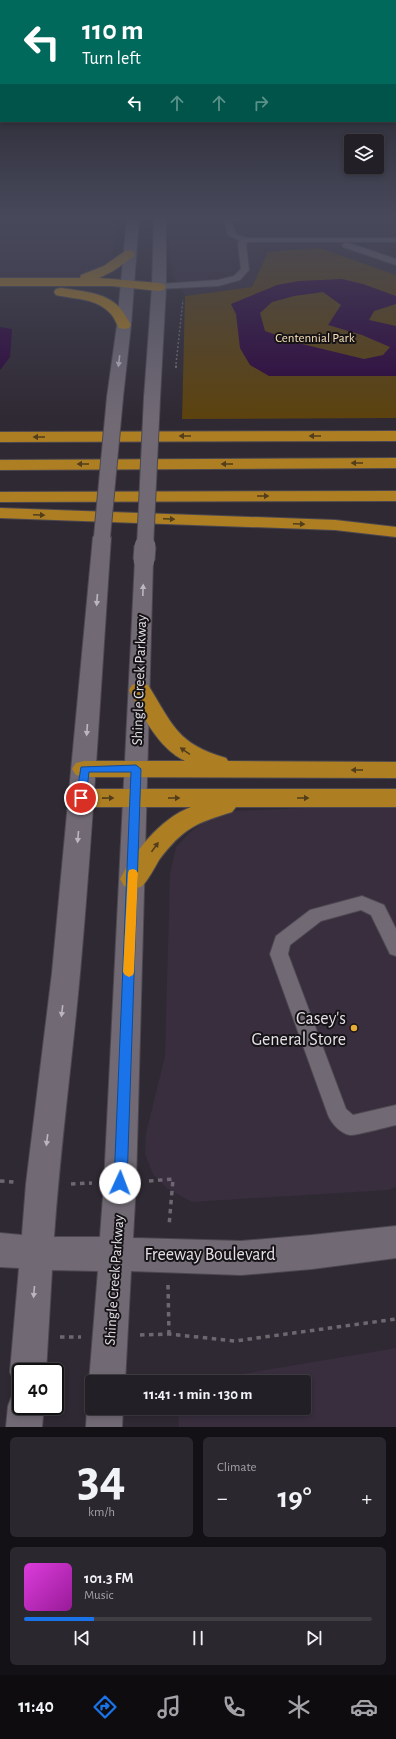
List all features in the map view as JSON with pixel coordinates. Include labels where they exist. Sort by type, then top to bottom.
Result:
[{"type":"highway","points":[[2,288],[17,285]]},
{"type":"highway","points":[[92,285],[127,286]]},
{"type":"highway","points":[[2,288],[159,286]]},
{"type":"highway","points":[[2,288],[56,292],[91,297],[115,309],[124,325]]},
{"type":"highway","points":[[7,422],[104,426],[162,436]]},
{"type":"highway","points":[[0,437],[396,436]]},
{"type":"highway","points":[[0,465],[396,463]]},
{"type":"highway","points":[[0,497],[396,496]]},
{"type":"highway","points":[[0,513],[335,525],[396,532]]},
{"type":"highway","points":[[140,690],[157,722],[176,744],[188,753],[198,759],[216,764],[263,770]]},
{"type":"highway","points":[[84,769],[396,770]]},
{"type":"highway","points":[[81,798],[396,798]]},
{"type":"highway","points":[[132,879],[161,839],[185,818],[215,807],[264,799]]},
{"type":"street","points":[[29,1363],[42,1184],[66,972],[84,769],[99,561],[127,286]]},
{"type":"street","name":"Shingle Creek Parkway","points":[[107,1375],[120,1183],[144,560],[159,286]]},
{"type":"street","name":"Freeway Boulevard","points":[[0,1250],[38,1253],[241,1258],[312,1252],[396,1242]]},
{"type":"street","points":[[24,1427],[25,1415]]},
{"type":"street","points":[[104,1427],[105,1415]]},
{"type":"lane","points":[[159,286],[187,285]]},
{"type":"lane","points":[[396,948],[378,910],[362,903],[316,915],[282,941],[278,954],[338,1115],[350,1124],[396,1115]]},
{"type":"path","points":[[0,1181],[42,1184],[120,1183],[173,1179]]},
{"type":"path","points":[[30,1338],[169,1334],[235,1341],[396,1319]]},
{"type":"shaded area","points":[[178,285],[253,285],[252,287],[185,296]]},
{"type":"shaded area","points":[[277,285],[365,285],[396,296],[396,304],[374,311],[369,320],[396,326],[396,376],[269,376],[250,365],[240,348],[236,314],[231,304]],"holes":[[[323,292],[341,305],[328,325],[362,335],[390,347],[383,355],[364,359],[302,344],[265,331],[260,313],[272,302],[294,296]]]},
{"type":"shaded area","points":[[0,327],[12,329],[10,357],[0,370]]},
{"type":"shaded area","points":[[396,804],[396,1187],[388,1190],[192,1202],[168,1189],[153,1174],[145,1154],[146,1133],[165,1056],[170,874],[176,847],[189,833],[207,820],[235,811]]},
{"type":"shaded area","points":[[396,1348],[396,1427],[179,1427],[178,1415],[311,1415],[311,1375],[236,1375]]},
{"type":"green space","name":"Centennial Park","points":[[253,285],[396,285],[396,418],[182,419],[185,296],[252,287]]},
{"type":"slow traffic","points":[[129,972],[133,873]]},
{"type":"place","name":"Casey's General Store","points":[[354,1028]]},
{"type":"route","points":[[81,798],[84,769],[136,769],[120,1183]]}]
